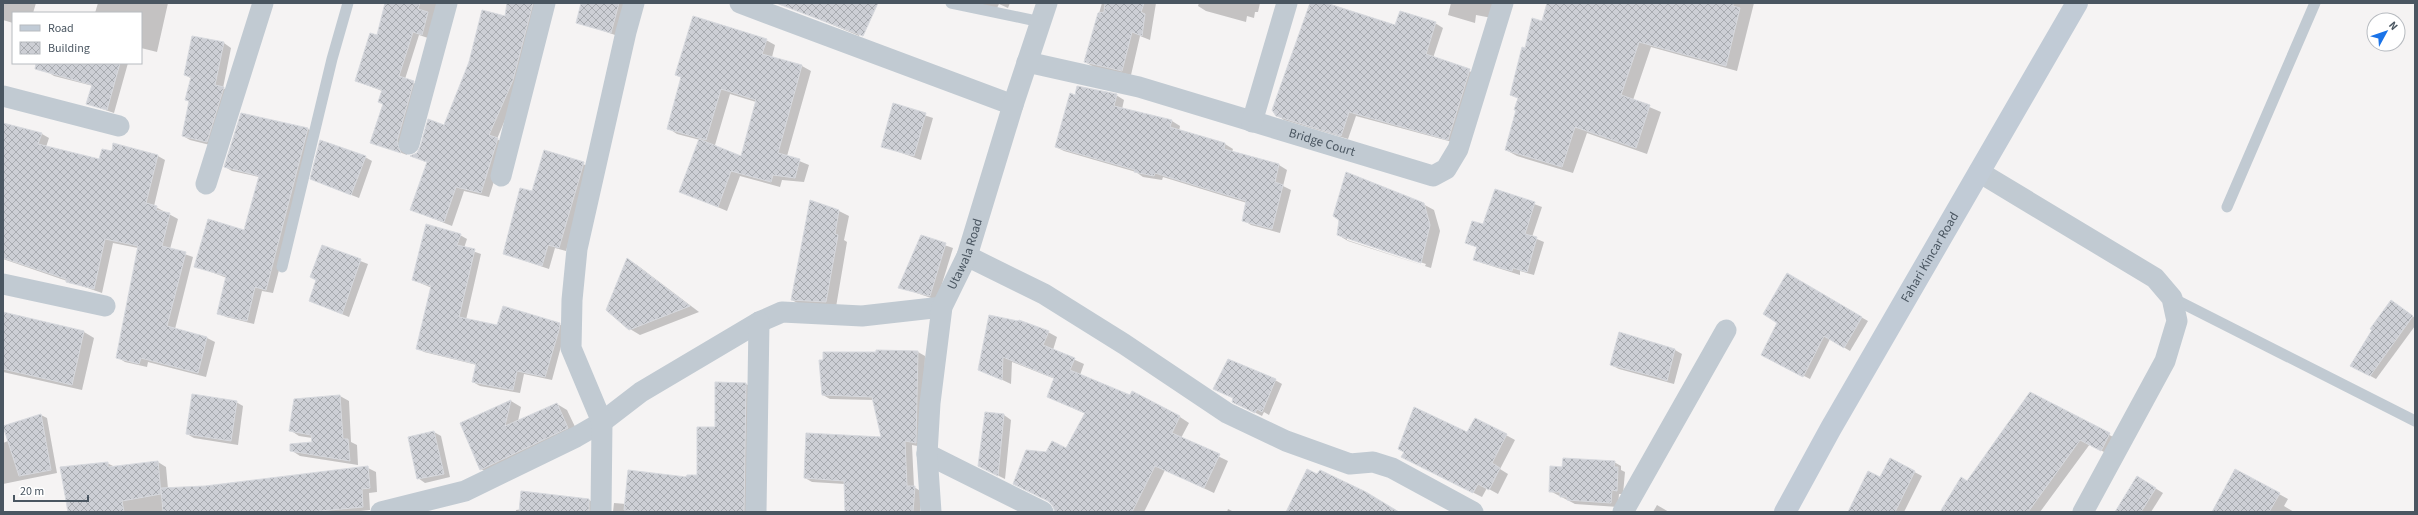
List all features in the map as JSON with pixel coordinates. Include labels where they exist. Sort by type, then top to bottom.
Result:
[{"type":"street","points":[[206,184],[263,3]]},
{"type":"street","points":[[409,144],[447,3]]},
{"type":"street","points":[[501,176],[545,3]]},
{"type":"street","points":[[601,512],[602,422],[571,348],[572,300],[577,250],[634,3]]},
{"type":"street","points":[[740,3],[1012,105]]},
{"type":"street","points":[[1252,122],[1287,3]]},
{"type":"street","name":"Bridge Court","points":[[1027,62],[1139,87],[1433,176],[1446,169],[1458,149],[1503,3]]},
{"type":"street","name":"Fahari Kincar Road","points":[[1785,512],[1831,428],[2077,3]]},
{"type":"street","name":"Utawala Road","points":[[931,512],[927,454],[930,403],[942,307],[967,256],[1012,105],[1044,12]]},
{"type":"street","points":[[3,96],[118,126]]},
{"type":"street","points":[[1979,172],[2155,278],[2172,298],[2177,321],[2165,361],[2083,512]]},
{"type":"street","points":[[967,256],[1044,294],[1124,344],[1227,412],[1286,441],[1350,464],[1373,462],[1392,468],[1473,512]]},
{"type":"street","points":[[3,284],[105,306]]},
{"type":"street","points":[[381,512],[434,506],[466,491],[602,422],[641,392],[759,322],[782,312],[862,316],[942,307]]},
{"type":"street","points":[[756,512],[759,322]]},
{"type":"street","points":[[1623,512],[1726,330]]},
{"type":"street","points":[[927,454],[1043,512]]},
{"type":"lane","points":[[282,267],[332,59],[348,3]]},
{"type":"lane","points":[[951,3],[1044,12]]},
{"type":"lane","points":[[2227,207],[2316,3]]},
{"type":"lane","points":[[2172,298],[2415,421]]},
{"type":"building","points":[[385,3],[420,3],[418,9],[428,12],[422,35],[413,32],[399,76],[414,81],[397,141],[401,153],[370,143],[383,104],[378,102],[382,90],[355,81],[370,33],[377,35]]},
{"type":"building","points":[[507,3],[533,3],[513,80],[489,135],[498,138],[481,193],[456,187],[444,222],[410,210],[427,162],[410,156],[417,153],[420,147],[428,119],[444,125],[469,62],[482,10],[505,16]]},
{"type":"building","points":[[581,3],[619,3],[611,33],[576,23]]},
{"type":"building","points":[[776,3],[878,3],[863,36]]},
{"type":"building","points":[[1105,3],[1144,3],[1141,12],[1145,14],[1142,36],[1132,32],[1122,71],[1084,62],[1098,13],[1104,12]]},
{"type":"building","points":[[1310,3],[1326,3],[1395,25],[1400,11],[1436,22],[1426,54],[1470,69],[1448,140],[1349,112],[1341,136],[1276,116],[1272,110]]},
{"type":"building","points":[[1547,3],[1733,3],[1733,6],[1740,8],[1726,66],[1639,42],[1621,95],[1650,105],[1636,148],[1575,127],[1562,167],[1505,150],[1518,98],[1510,95],[1522,47],[1525,48],[1532,18],[1542,21]]},
{"type":"building","points":[[693,16],[767,39],[762,54],[802,65],[778,153],[800,159],[795,178],[773,175],[771,182],[731,171],[718,207],[679,192],[699,139],[741,156],[756,100],[721,89],[706,140],[667,129],[681,77],[675,75]]},
{"type":"building","points":[[192,36],[224,42],[215,85],[224,87],[207,142],[182,136],[189,101],[185,100],[191,77],[184,75]]},
{"type":"building","points":[[36,64],[120,64],[107,110],[86,104],[92,85],[35,69]]},
{"type":"building","points":[[1077,86],[1117,94],[1114,106],[1172,120],[1170,127],[1225,143],[1224,149],[1279,164],[1275,182],[1283,185],[1272,229],[1242,221],[1246,201],[1155,173],[1154,176],[1134,172],[1135,170],[1055,147],[1070,93],[1075,95]]},
{"type":"building","points":[[893,103],[926,113],[914,156],[881,147]]},
{"type":"building","points":[[241,113],[308,128],[266,290],[255,287],[247,321],[217,314],[226,276],[194,267],[208,219],[244,230],[259,176],[224,167]]},
{"type":"building","points":[[3,123],[42,133],[38,144],[99,159],[102,149],[112,151],[113,143],[158,155],[146,203],[157,206],[156,210],[170,213],[162,246],[186,252],[167,326],[207,337],[198,373],[141,358],[139,364],[116,358],[138,246],[105,239],[94,289],[66,282],[66,279],[3,258]]},
{"type":"building","points":[[320,140],[366,156],[351,195],[310,179]]},
{"type":"building","points":[[544,150],[584,162],[559,248],[548,245],[542,266],[503,254],[520,188],[532,191]]},
{"type":"building","points":[[1346,172],[1424,203],[1430,225],[1421,263],[1337,235],[1339,220],[1333,216]]},
{"type":"building","points":[[1495,189],[1535,202],[1525,234],[1537,237],[1527,272],[1513,268],[1512,271],[1473,260],[1477,247],[1465,243],[1472,221],[1483,224]]},
{"type":"building","points":[[810,200],[839,210],[835,234],[838,235],[826,302],[791,300]]},
{"type":"building","points":[[426,224],[461,234],[457,245],[475,249],[459,317],[497,325],[503,306],[560,323],[545,377],[517,371],[513,390],[472,382],[476,364],[416,349],[431,286],[412,280]]},
{"type":"building","points":[[921,235],[946,243],[930,296],[898,288]]},
{"type":"building","points":[[322,245],[361,259],[342,314],[309,301],[316,280],[310,277]]},
{"type":"building","points":[[627,258],[690,306],[629,330],[606,310]]},
{"type":"building","points":[[1787,273],[1862,317],[1844,348],[1824,336],[1803,377],[1761,355],[1777,323],[1763,314]]},
{"type":"building","points":[[2391,300],[2413,316],[2370,376],[2350,366],[2372,330],[2370,329]]},
{"type":"building","points":[[3,312],[84,331],[72,385],[3,369]]},
{"type":"building","points":[[989,315],[1019,320],[1049,331],[1043,345],[1075,358],[1070,370],[1130,395],[1132,391],[1180,416],[1172,433],[1220,454],[1204,488],[1155,466],[1132,512],[1055,512],[1053,506],[1048,501],[1013,484],[1026,450],[1046,452],[1052,441],[1066,448],[1085,413],[1047,397],[1054,378],[1003,357],[1002,380],[978,370]]},
{"type":"building","points":[[1619,332],[1675,349],[1667,381],[1610,365]]},
{"type":"building","points":[[876,350],[918,351],[916,443],[905,441],[907,486],[915,486],[913,512],[845,512],[844,481],[804,478],[806,433],[881,437],[872,397],[822,395],[819,360],[823,360],[823,352],[876,352]]},
{"type":"building","points":[[1228,359],[1276,379],[1262,412],[1257,409],[1255,413],[1232,402],[1233,398],[1213,389]]},
{"type":"building","points":[[715,382],[746,383],[744,512],[645,512],[624,510],[628,470],[686,477],[687,475],[697,475],[697,427],[715,427]]},
{"type":"building","points":[[2030,392],[2110,433],[2101,451],[2080,440],[2028,512],[1940,512],[1961,477],[1967,481]]},
{"type":"building","points":[[192,394],[237,401],[231,441],[186,434]]},
{"type":"building","points":[[340,395],[343,439],[348,439],[350,461],[290,451],[290,444],[312,442],[311,435],[289,431],[294,399]]},
{"type":"building","points":[[511,400],[505,426],[557,403],[568,428],[480,470],[460,423]]},
{"type":"building","points":[[1414,407],[1467,432],[1475,418],[1507,434],[1492,463],[1500,468],[1489,490],[1478,484],[1473,493],[1401,457],[1404,452],[1398,449]]},
{"type":"building","points":[[985,412],[1004,414],[998,476],[978,466]]},
{"type":"building","points":[[41,414],[51,470],[19,476],[3,426]]},
{"type":"building","points":[[434,431],[444,474],[417,479],[408,437]]},
{"type":"building","points":[[1563,458],[1615,461],[1614,467],[1618,467],[1617,491],[1612,490],[1611,503],[1567,500],[1567,497],[1560,497],[1560,492],[1549,492],[1550,466],[1562,467]]},
{"type":"building","points":[[1890,458],[1915,471],[1895,512],[1848,512],[1868,471],[1880,477]]},
{"type":"building","points":[[158,461],[161,494],[122,501],[124,512],[68,512],[60,467],[108,462],[108,467]]},
{"type":"building","points":[[368,466],[370,488],[362,489],[363,507],[309,512],[163,512],[161,488],[205,486]]},
{"type":"building","points":[[1307,469],[1317,474],[1320,470],[1366,492],[1399,512],[1286,512]]},
{"type":"building","points":[[2235,469],[2280,493],[2269,512],[2212,512]]},
{"type":"building","points":[[2137,476],[2156,488],[2141,512],[2115,512]]},
{"type":"building","points":[[521,491],[589,499],[589,512],[519,512]]}]
